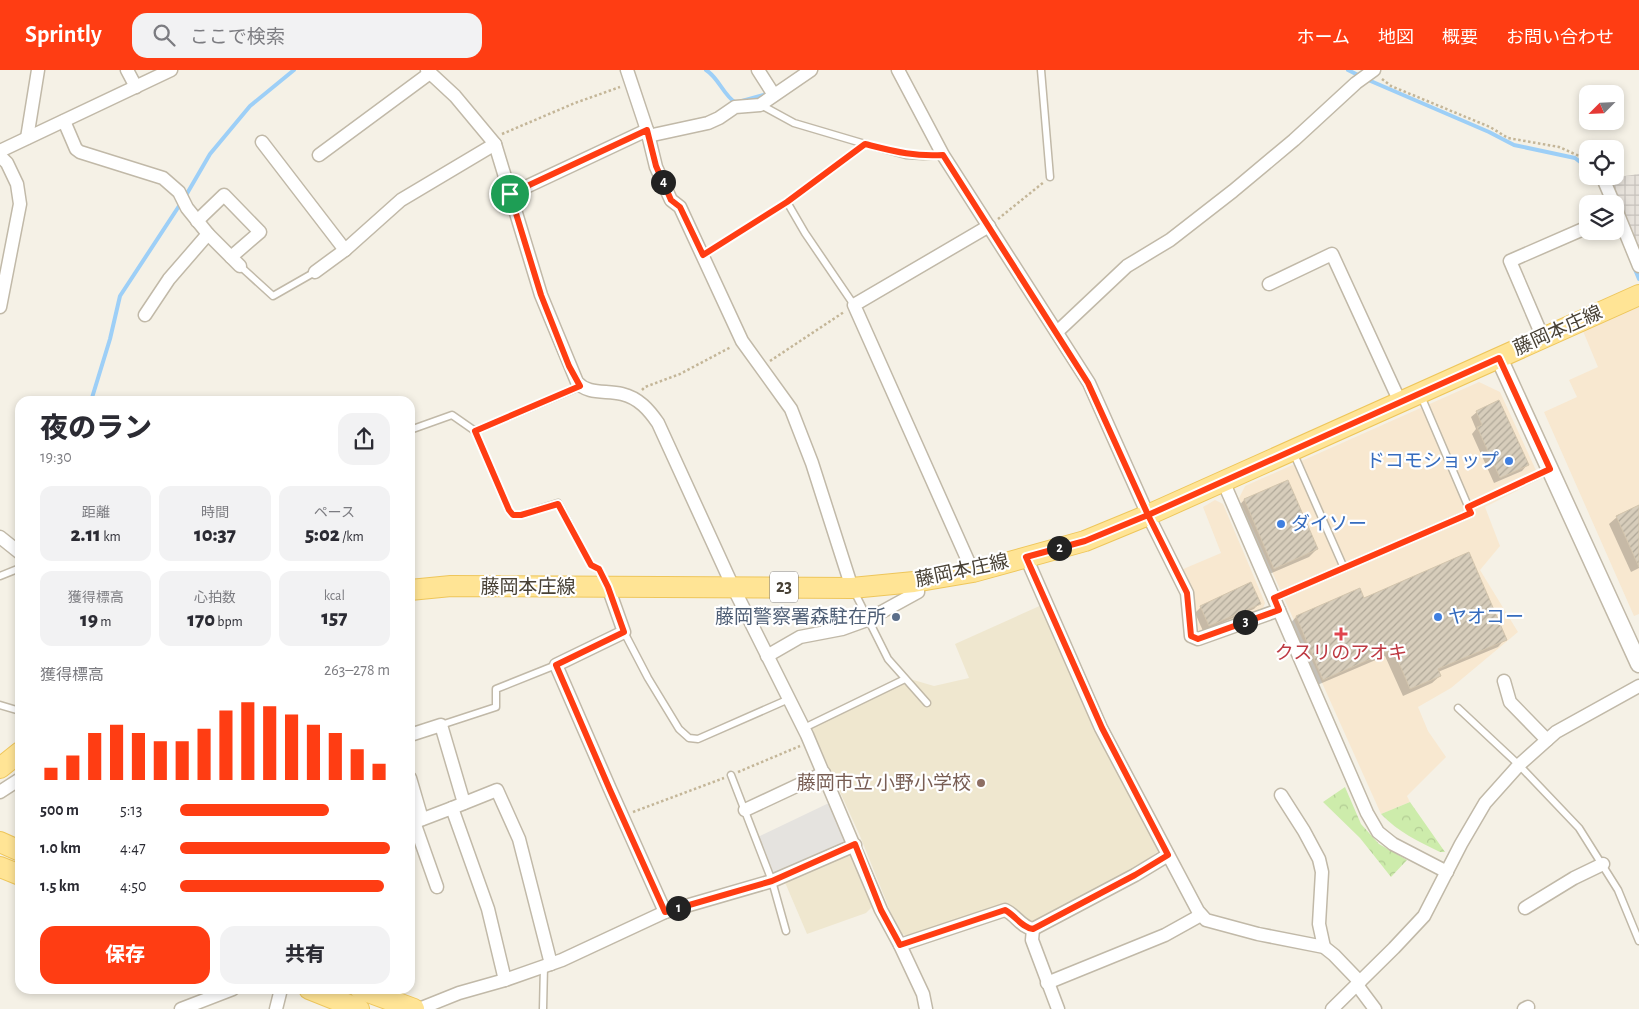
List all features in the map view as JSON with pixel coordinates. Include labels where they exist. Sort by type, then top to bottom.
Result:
[{"type":"main road","name":"藤岡本庄線","points":[[415,590],[451,586],[852,588],[918,582],[973,572],[1085,541],[1148,515],[1639,295]]},
{"type":"main road","points":[[0,768],[15,756]]},
{"type":"main road","points":[[0,842],[15,849]]},
{"type":"main road","points":[[0,867],[15,872]]},
{"type":"main road","points":[[322,994],[359,1009]]},
{"type":"main road","points":[[374,994],[414,1009]]},
{"type":"street","points":[[27,138],[38,70]]},
{"type":"street","points":[[127,70],[136,87]]},
{"type":"street","points":[[0,151],[172,70]]},
{"type":"street","points":[[627,70],[648,133],[656,166],[671,200],[680,207],[742,341],[790,409],[794,418],[812,463],[852,588]]},
{"type":"street","points":[[758,70],[774,95]]},
{"type":"street","points":[[510,194],[648,133],[708,123],[735,107],[760,105],[811,70]]},
{"type":"street","points":[[898,70],[943,155],[1088,383],[1148,515],[1187,593],[1191,636],[1198,639],[1276,604]]},
{"type":"street","points":[[319,155],[428,71],[455,96],[493,141],[541,295],[569,366],[580,386],[588,390],[622,394],[633,398],[647,407],[658,423],[733,587],[810,741],[855,844],[881,910],[923,994],[926,1009]]},
{"type":"street","points":[[1057,332],[1127,266],[1170,240],[1233,191],[1373,71]]},
{"type":"street","points":[[64,121],[76,149],[80,152],[163,178],[180,192],[187,208],[197,221],[236,261],[260,232],[224,195],[197,221]]},
{"type":"street","points":[[315,272],[345,250],[401,200],[493,141]]},
{"type":"street","points":[[262,142],[345,250]]},
{"type":"street","points":[[0,156],[7,163],[17,184],[20,204],[0,307]]},
{"type":"street","points":[[973,572],[854,305],[989,226]]},
{"type":"street","points":[[1543,338],[1510,261],[1579,231]]},
{"type":"street","points":[[1624,231],[1639,266]]},
{"type":"street","points":[[145,316],[169,279],[208,234]]},
{"type":"street","points":[[1269,284],[1332,254],[1400,402]]},
{"type":"street","points":[[1499,358],[1639,664]]},
{"type":"street","points":[[1223,481],[1378,832],[1393,844],[1447,872]]},
{"type":"street","points":[[0,537],[15,549]]},
{"type":"street","points":[[1026,557],[1102,728],[1190,898],[1201,915],[1206,920],[1240,929],[1324,947],[1334,955],[1358,983],[1375,1009]]},
{"type":"street","points":[[767,656],[800,637],[842,629],[867,620],[918,592],[918,582]]},
{"type":"street","points":[[608,587],[624,632],[556,665],[665,912]]},
{"type":"street","points":[[1504,681],[1510,702],[1547,740]]},
{"type":"street","points":[[1332,1009],[1424,916],[1485,803],[1519,766],[1556,732],[1639,686]]},
{"type":"street","points":[[415,733],[441,725],[464,803]]},
{"type":"street","points":[[745,810],[824,773]]},
{"type":"street","points":[[0,792],[15,782]]},
{"type":"street","points":[[437,888],[415,822],[497,790],[519,839],[547,965]]},
{"type":"street","points":[[1280,795],[1304,830],[1319,860],[1322,872],[1319,924],[1324,947]]},
{"type":"street","points":[[452,808],[488,909],[505,980]]},
{"type":"street","points":[[419,1009],[459,993],[505,980],[562,960],[665,912],[772,881],[855,844]]},
{"type":"street","points":[[900,945],[1005,910],[1026,928],[1033,929],[1135,875],[1168,855]]},
{"type":"street","points":[[1525,908],[1574,878],[1603,864]]},
{"type":"street","points":[[1047,982],[1165,935],[1201,915]]},
{"type":"street","points":[[1033,929],[1032,940],[1058,1009]]},
{"type":"street","points":[[181,1009],[220,994]]},
{"type":"street","points":[[276,1009],[280,994]]},
{"type":"lane","points":[[1041,70],[1050,177]]},
{"type":"lane","points":[[760,105],[794,123],[865,144],[906,154],[923,156],[943,155]]},
{"type":"lane","points":[[703,255],[787,202],[865,144]]},
{"type":"lane","points":[[787,202],[854,305]]},
{"type":"lane","points":[[236,261],[273,296],[315,272]]},
{"type":"lane","points":[[475,431],[580,386]]},
{"type":"lane","points":[[1276,604],[1344,568],[1471,513],[1420,393]]},
{"type":"lane","points":[[415,428],[452,415],[475,431],[509,510],[513,515],[521,515],[558,504],[591,565],[599,569],[608,587]]},
{"type":"lane","points":[[1292,450],[1344,568]]},
{"type":"lane","points":[[1468,507],[1550,469]]},
{"type":"lane","points":[[0,576],[15,570]]},
{"type":"lane","points":[[852,588],[888,659],[927,704]]},
{"type":"lane","points":[[624,632],[648,678],[679,728],[689,738],[698,739],[789,699]]},
{"type":"lane","points":[[441,725],[496,707],[496,689],[556,665]]},
{"type":"lane","points":[[804,728],[905,678]]},
{"type":"lane","points":[[0,705],[15,710]]},
{"type":"lane","points":[[1458,708],[1519,766],[1579,828],[1618,890],[1639,941]]},
{"type":"lane","points":[[731,775],[772,881],[786,931]]},
{"type":"lane","points":[[542,1009],[547,965]]},
{"type":"path","points":[[1373,71],[1391,86],[1490,127],[1508,138],[1559,147],[1579,156]]},
{"type":"path","points":[[493,141],[575,103],[632,83]]},
{"type":"path","points":[[989,226],[1050,177]]},
{"type":"path","points":[[760,368],[854,305]]},
{"type":"path","points":[[633,398],[645,387],[680,374],[742,341]]},
{"type":"path","points":[[622,816],[731,775],[810,741]]},
{"type":"shaded area","points":[[1639,174],[1639,250],[1624,213],[1624,195],[1617,195],[1613,185],[1624,185],[1624,176]]},
{"type":"shaded area","points":[[1639,304],[1639,614],[1634,616],[1544,412],[1577,397],[1569,380],[1598,367],[1583,331]]},
{"type":"shaded area","points":[[1479,382],[1500,392],[1540,479],[1485,507],[1500,546],[1480,570],[1518,632],[1451,688],[1418,707],[1428,731],[1446,757],[1407,796],[1410,802],[1381,814],[1239,498],[1245,486]]},
{"type":"shaded area","points":[[1215,500],[1223,504],[1265,603],[1263,608],[1200,633],[1195,629],[1181,570],[1221,553],[1203,507]]},
{"type":"shaded area","name":"藤岡市立 小野小学校","points":[[1044,604],[1160,850],[1136,868],[1030,926],[1008,903],[911,937],[899,933],[860,836],[811,728],[910,679],[934,686],[969,678],[955,644]]},
{"type":"shaded area","points":[[831,802],[850,843],[778,874],[772,872],[758,837]]},
{"type":"shaded area","points":[[849,851],[873,906],[866,913],[807,934],[784,880]]},
{"type":"green space","points":[[1345,787],[1361,824],[1379,844],[1407,860],[1391,877],[1360,838],[1323,802]]},
{"type":"green space","points":[[1410,802],[1445,852],[1440,852],[1409,836],[1381,814]]},
{"type":"building","points":[[1499,400],[1529,465],[1500,478],[1477,427],[1482,425],[1476,411]]},
{"type":"building","name":"ダイソー","points":[[1288,480],[1318,549],[1274,569],[1244,499]]},
{"type":"building","points":[[1639,505],[1639,567],[1616,516]]},
{"type":"building","name":"ヤオコー","points":[[1469,552],[1507,640],[1438,669],[1441,676],[1410,689],[1393,649],[1323,680],[1296,616],[1360,588],[1364,598]]},
{"type":"building","points":[[1251,582],[1261,604],[1209,626],[1200,606]]},
{"type":"waterway","points":[[185,197],[210,154],[250,106],[294,70]]},
{"type":"waterway","points":[[706,70],[736,103]]},
{"type":"waterway","points":[[1348,70],[1360,76]]},
{"type":"waterway","points":[[1366,79],[1489,132],[1514,145],[1575,158],[1579,161]]},
{"type":"waterway","points":[[742,101],[767,94]]},
{"type":"waterway","points":[[93,396],[110,339],[120,296],[181,203]]},
{"type":"waterway","points":[[1634,267],[1639,279]]},
{"type":"place","name":"ドコモショップ","points":[[1509,461]]},
{"type":"place","name":"ダイソー","points":[[1281,524]]},
{"type":"place","name":"藤岡警察署森駐在所","points":[[896,617]]},
{"type":"place","name":"ヤオコー","points":[[1438,617]]},
{"type":"place","name":"クスリのアオキ","points":[[1341,634]]},
{"type":"place","name":"藤岡市立 小野小学校","points":[[981,783]]},
{"type":"route","points":[[510,194],[541,295],[569,366],[580,386],[475,431],[509,510],[513,515],[521,515],[558,504],[591,565],[599,569],[608,587],[624,632],[556,665],[665,912],[772,881],[855,844],[881,910],[900,945],[1005,910],[1026,928],[1033,929],[1135,875],[1168,855],[1102,728],[1072,665],[1026,557],[1085,541],[1148,515],[1499,358],[1550,469],[1468,507],[1471,513],[1274,598],[1279,610],[1198,639],[1191,636],[1187,593],[1148,515],[1088,383],[943,155],[923,156],[906,154],[865,144],[787,202],[703,255],[680,207],[671,200],[656,166],[647,130],[510,194]]}]
